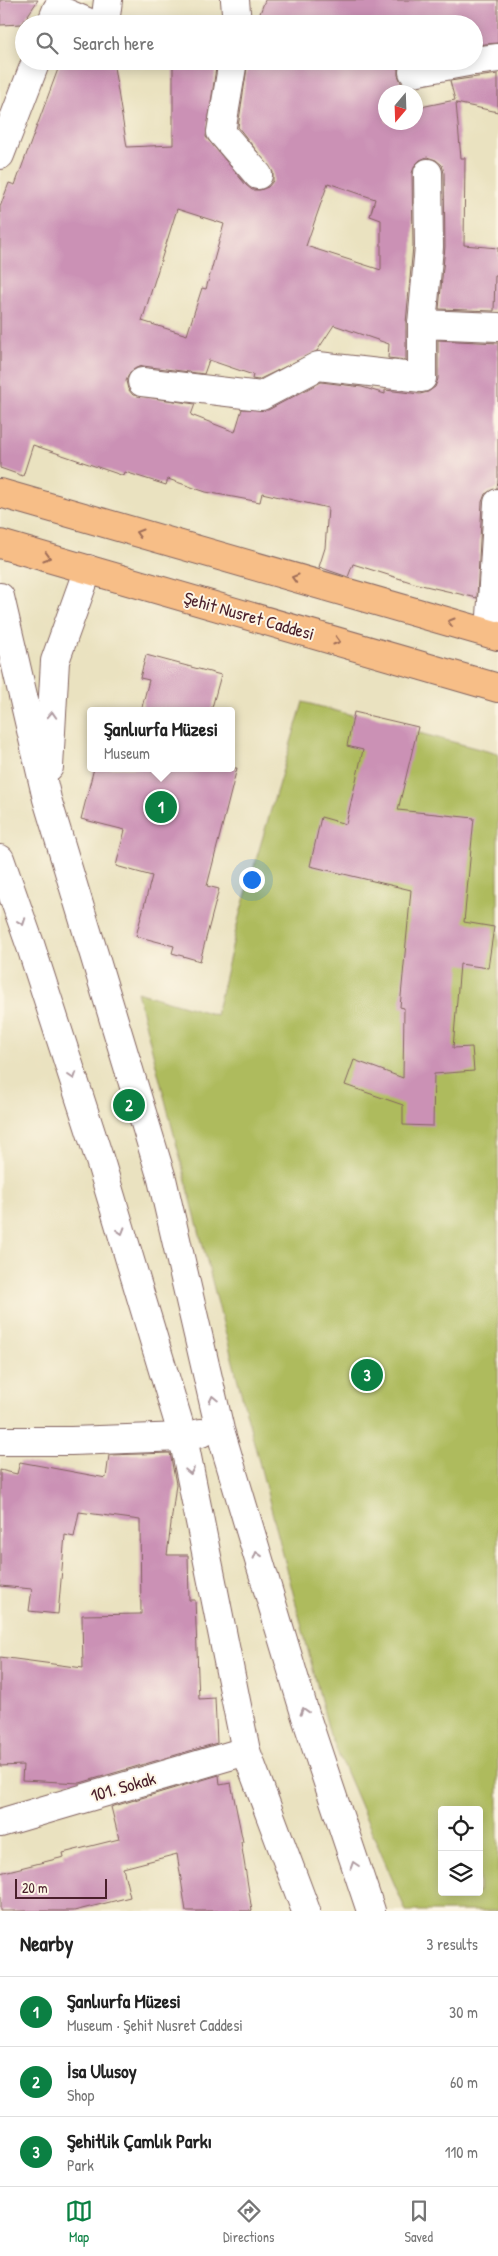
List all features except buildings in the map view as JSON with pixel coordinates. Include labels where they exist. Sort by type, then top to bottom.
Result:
[{"type":"main road","points":[[0,493],[494,635]]},
{"type":"main road","name":"Şehit Nusret Caddesi","points":[[0,544],[498,688]]},
{"type":"street","points":[[106,15],[108,0]]},
{"type":"street","points":[[235,0],[236,15]]},
{"type":"street","points":[[55,15],[57,9],[71,15]]},
{"type":"street","points":[[483,60],[498,58]]},
{"type":"street","points":[[0,155],[33,70]]},
{"type":"street","points":[[231,70],[221,132],[258,175]]},
{"type":"street","points":[[413,72],[424,70]]},
{"type":"street","points":[[142,382],[261,396],[318,366],[422,378],[422,324],[429,246],[428,173]]},
{"type":"street","points":[[422,324],[498,327]]},
{"type":"street","points":[[494,635],[498,503]]},
{"type":"street","points":[[47,799],[55,661],[88,569]]},
{"type":"street","points":[[0,597],[47,799],[162,1178],[220,1430],[303,1707],[371,1911]]},
{"type":"street","points":[[0,859],[31,947],[102,1167],[183,1437],[246,1751],[306,1911]]},
{"type":"street","points":[[0,1441],[71,1442],[183,1437],[220,1430]]},
{"type":"street","name":"101. Sokak","points":[[0,1823],[246,1751]]},
{"type":"green space","points":[[303,702],[498,754],[498,1911],[406,1911],[330,1735],[137,992],[216,1015],[239,917]]},
{"type":"place","name":"Şanlıurfa Müzesi","points":[[161,807]]},
{"type":"place","name":"İsa Ulusoy","points":[[129,1105]]},
{"type":"place","name":"Şehitlik Çamlık Parkı","points":[[367,1375]]}]
